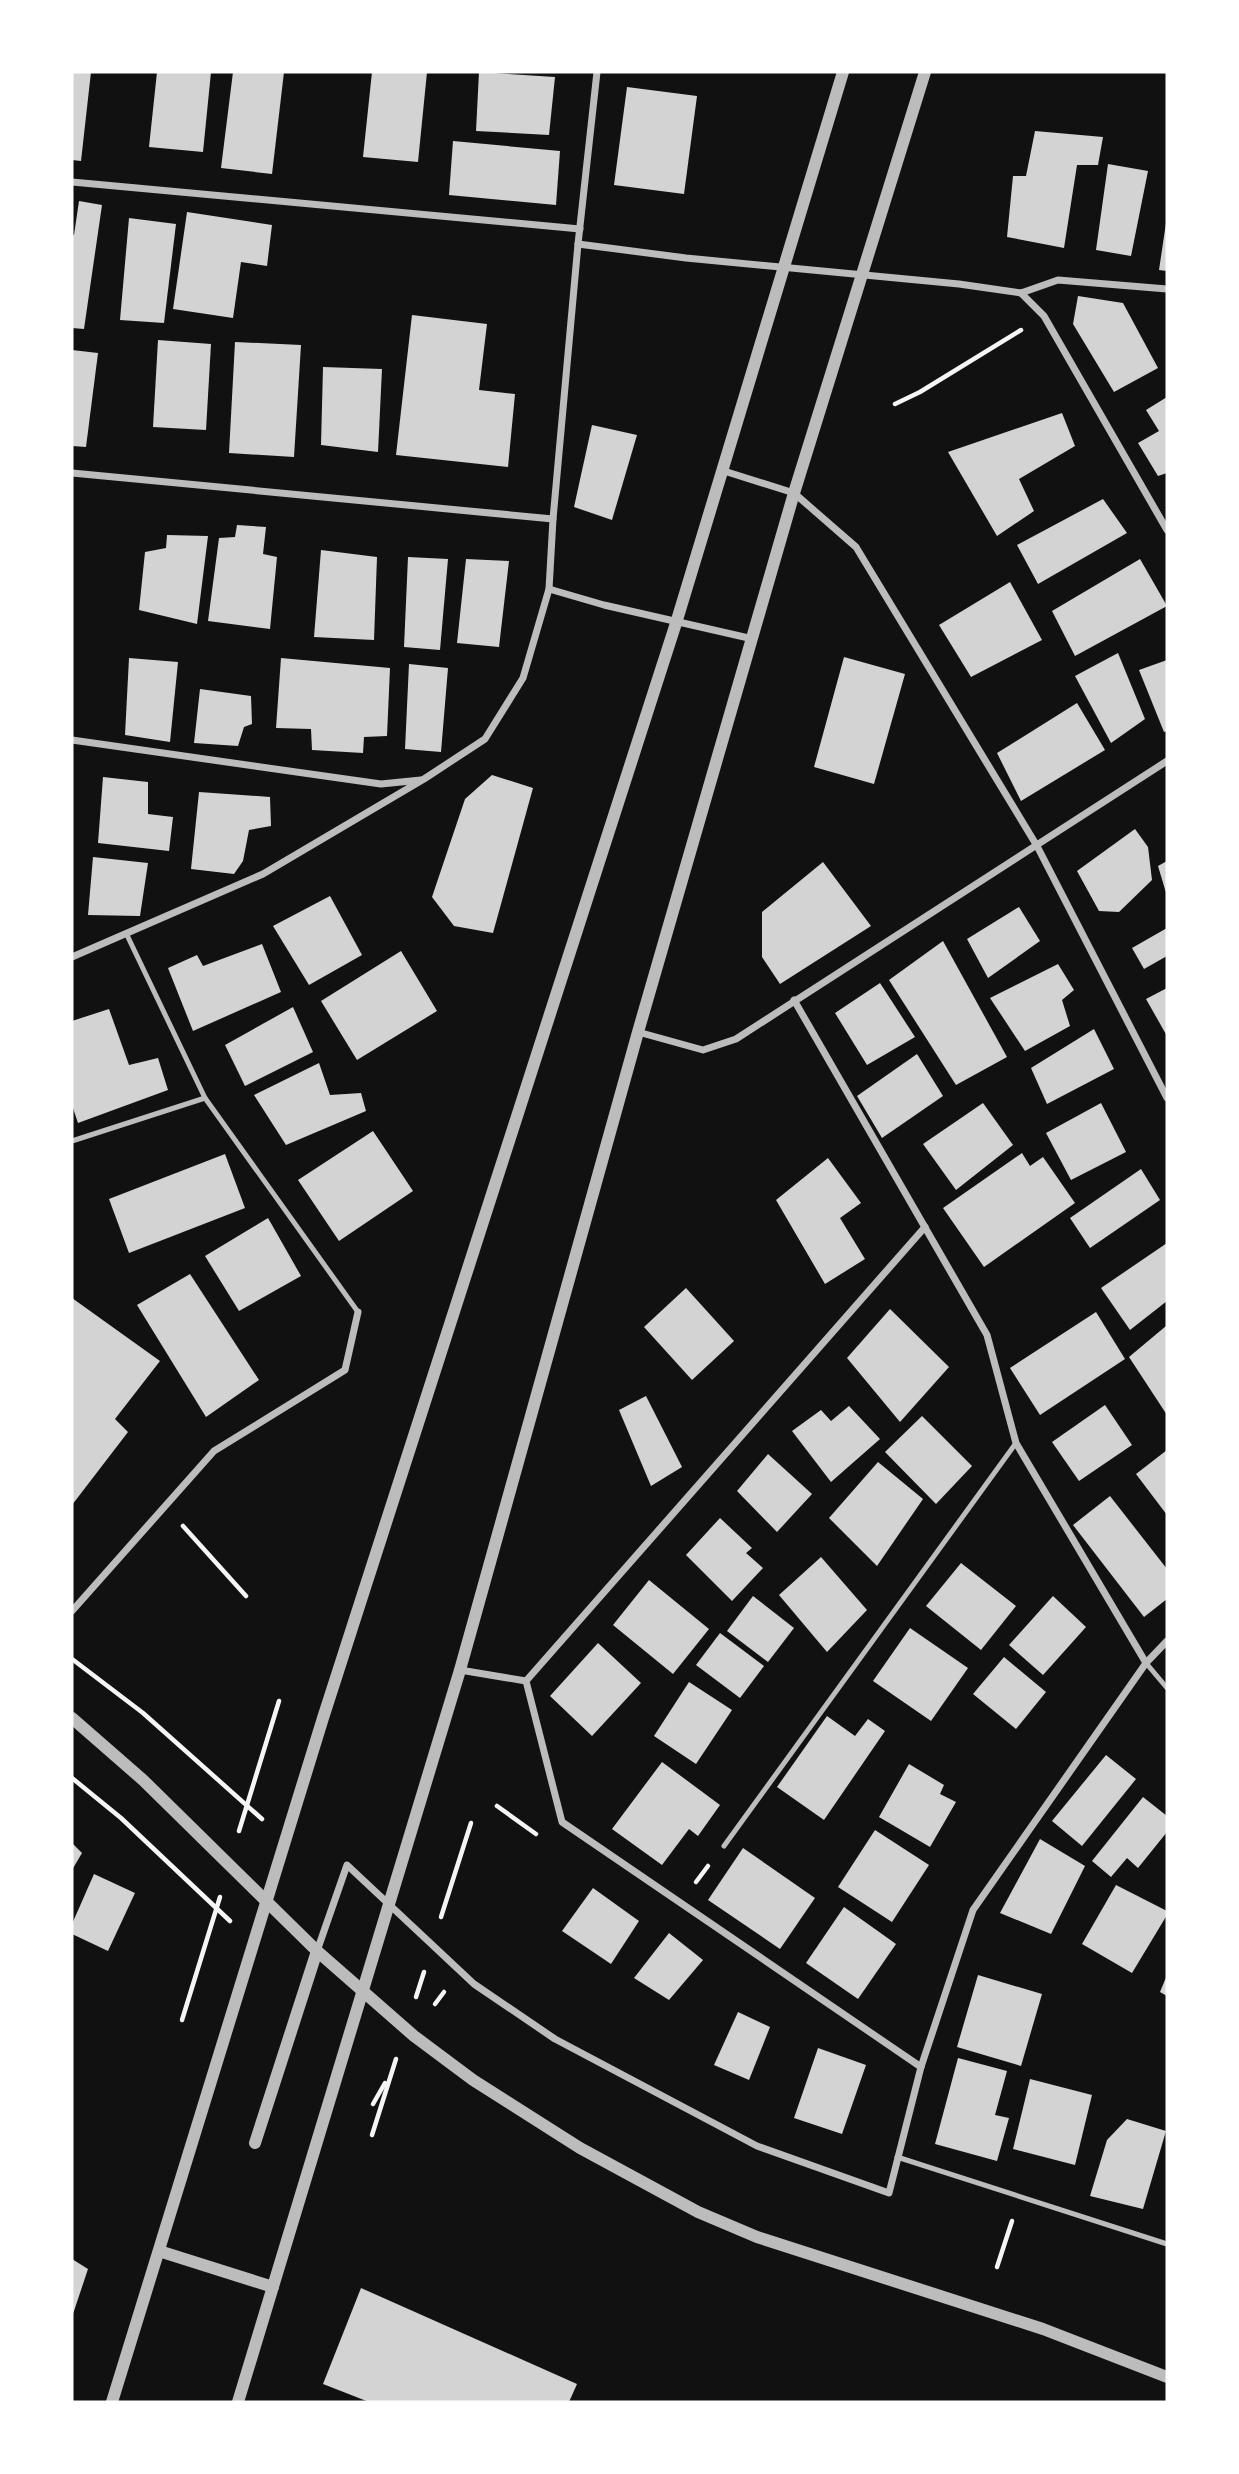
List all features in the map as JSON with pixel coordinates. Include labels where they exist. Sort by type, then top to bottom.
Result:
[{"type":"street","points":[[72,957],[263,874],[424,779],[485,739],[523,678],[549,589],[578,244],[597,72]]},
{"type":"street","points":[[112,2402],[323,1718],[724,471],[843,72]]},
{"type":"street","points":[[238,2402],[460,1670],[638,1032],[794,493],[925,72]]},
{"type":"street","points":[[72,182],[580,229]]},
{"type":"street","points":[[578,244],[686,258],[1021,292],[1058,280],[1167,289]]},
{"type":"street","points":[[1021,292],[1044,316],[1167,530]]},
{"type":"street","points":[[724,471],[794,493],[856,547],[1037,846],[1167,1098]]},
{"type":"street","points":[[72,474],[553,519]]},
{"type":"street","points":[[549,589],[604,605],[753,639]]},
{"type":"street","points":[[72,740],[381,784],[424,779]]},
{"type":"street","points":[[638,1032],[703,1050],[736,1039],[1167,761]]},
{"type":"street","points":[[794,1000],[986,1335],[1016,1443],[1146,1663]]},
{"type":"street","points":[[526,1681],[925,1227]]},
{"type":"street","points":[[72,1611],[214,1451],[345,1370],[358,1312]]},
{"type":"street","points":[[255,2143],[346,1865],[474,1984],[555,2039],[757,2146],[889,2193],[921,2067],[973,1910],[1146,1663],[1167,1641]]},
{"type":"street","points":[[460,1670],[526,1681]]},
{"type":"street","points":[[526,1681],[562,1822],[921,2067]]},
{"type":"street","points":[[72,1718],[143,1780],[317,1951],[414,2036],[473,2080],[580,2148],[698,2212],[757,2237],[1043,2329],[1167,2377]]},
{"type":"street","points":[[159,2251],[273,2287]]},
{"type":"lane","points":[[126,933],[205,1098],[358,1312]]},
{"type":"lane","points":[[72,1140],[205,1098]]},
{"type":"lane","points":[[724,1846],[1016,1443]]},
{"type":"lane","points":[[1146,1663],[1167,1688]]},
{"type":"lane","points":[[897,2157],[1167,2244]]},
{"type":"path","points":[[895,404],[920,392],[1026,327]]},
{"type":"path","points":[[165,1506],[246,1596]]},
{"type":"path","points":[[72,1659],[143,1713],[231,1789],[271,1828]]},
{"type":"path","points":[[72,1778],[121,1818],[239,1930]]},
{"type":"path","points":[[498,1806],[539,1836]]},
{"type":"path","points":[[438,1927],[471,1823]]},
{"type":"path","points":[[680,1903],[724,1846]]},
{"type":"path","points":[[413,2005],[426,1966]]},
{"type":"path","points":[[435,2004],[444,1991]]},
{"type":"path","points":[[372,2135],[397,2057]]},
{"type":"path","points":[[373,2104],[385,2083]]},
{"type":"path","points":[[997,2267],[1013,2219]]},
{"type":"building","points":[[72,72],[91,72],[81,161],[72,160]]},
{"type":"building","points":[[157,72],[211,72],[203,152],[149,147]]},
{"type":"building","points":[[233,72],[284,72],[272,174],[221,168]]},
{"type":"building","points":[[372,72],[427,72],[418,162],[363,157]]},
{"type":"building","points":[[479,72],[555,77],[549,135],[476,131]]},
{"type":"building","points":[[627,87],[697,96],[684,194],[614,185]]},
{"type":"building","points":[[1035,131],[1103,137],[1098,165],[1077,165],[1064,248],[1007,237],[1013,176],[1026,176]]},
{"type":"building","points":[[453,141],[560,151],[556,205],[449,195]]},
{"type":"building","points":[[1108,164],[1148,171],[1131,256],[1096,250]]},
{"type":"building","points":[[79,201],[102,205],[84,329],[72,328],[72,235]]},
{"type":"building","points":[[187,212],[272,225],[267,266],[241,262],[233,318],[173,309]]},
{"type":"building","points":[[129,218],[176,224],[164,323],[120,320]]},
{"type":"building","points":[[1167,223],[1167,271],[1159,270]]},
{"type":"building","points":[[1078,296],[1123,303],[1158,368],[1114,392],[1073,324]]},
{"type":"building","points":[[412,315],[487,324],[479,390],[515,394],[508,467],[396,455]]},
{"type":"building","points":[[158,340],[211,344],[206,430],[153,427]]},
{"type":"building","points":[[235,342],[301,345],[294,457],[229,453]]},
{"type":"building","points":[[72,350],[98,353],[86,447],[72,446]]},
{"type":"building","points":[[323,367],[382,369],[378,452],[321,445]]},
{"type":"building","points":[[1167,397],[1167,473],[1158,476],[1138,443],[1159,431],[1146,410]]},
{"type":"building","points":[[1062,413],[1075,446],[1019,479],[1034,511],[997,536],[948,452]]},
{"type":"building","points":[[592,425],[637,435],[612,520],[574,507]]},
{"type":"building","points":[[1103,499],[1127,533],[1038,584],[1017,545]]},
{"type":"building","points":[[237,525],[266,527],[263,554],[277,557],[270,629],[208,621],[219,538],[235,537]]},
{"type":"building","points":[[167,535],[208,536],[197,624],[139,610],[145,552],[166,548]]},
{"type":"building","points":[[321,550],[377,557],[374,640],[314,637]]},
{"type":"building","points":[[408,557],[448,559],[440,650],[404,647]]},
{"type":"building","points":[[466,559],[509,561],[499,647],[457,643]]},
{"type":"building","points":[[1140,559],[1167,606],[1075,656],[1052,611]]},
{"type":"building","points":[[1010,582],[1042,640],[971,677],[939,625]]},
{"type":"building","points":[[1118,653],[1145,719],[1111,743],[1075,676]]},
{"type":"building","points":[[844,657],[905,674],[874,784],[814,767]]},
{"type":"building","points":[[129,658],[178,662],[170,742],[125,735]]},
{"type":"building","points":[[281,658],[390,668],[387,736],[364,737],[363,753],[312,750],[311,729],[276,728]]},
{"type":"building","points":[[1167,660],[1167,731],[1164,732],[1139,670]]},
{"type":"building","points":[[409,664],[448,668],[441,752],[405,749]]},
{"type":"building","points":[[200,689],[251,696],[252,724],[244,727],[238,746],[194,743]]},
{"type":"building","points":[[1077,703],[1105,750],[1021,801],[997,753]]},
{"type":"building","points":[[492,775],[533,788],[493,933],[454,926],[432,897],[465,799]]},
{"type":"building","points":[[103,777],[148,782],[148,814],[173,817],[169,851],[98,843]]},
{"type":"building","points":[[199,792],[270,797],[271,826],[249,830],[243,861],[234,874],[191,869]]},
{"type":"building","points":[[1135,829],[1148,847],[1152,880],[1119,912],[1099,911],[1077,871]]},
{"type":"building","points":[[93,857],[148,863],[140,916],[88,915]]},
{"type":"building","points":[[1167,861],[1167,896],[1158,866]]},
{"type":"building","points":[[823,862],[871,926],[780,984],[762,957],[762,912]]},
{"type":"building","points":[[330,896],[362,955],[309,985],[273,926]]},
{"type":"building","points":[[1019,907],[1040,941],[988,978],[967,939]]},
{"type":"building","points":[[1167,928],[1167,956],[1144,969],[1132,948]]},
{"type":"building","points":[[943,941],[1007,1057],[956,1085],[889,980]]},
{"type":"building","points":[[262,944],[281,992],[193,1031],[168,968],[197,955],[203,966]]},
{"type":"building","points":[[401,951],[437,1011],[357,1060],[321,1001]]},
{"type":"building","points":[[1058,964],[1074,990],[1062,1000],[1070,1026],[1025,1051],[990,998]]},
{"type":"building","points":[[880,983],[915,1037],[867,1065],[835,1013]]},
{"type":"building","points":[[1167,988],[1167,1036],[1146,999]]},
{"type":"building","points":[[293,1007],[313,1052],[245,1086],[225,1045]]},
{"type":"building","points":[[109,1009],[129,1065],[158,1058],[168,1090],[78,1123],[72,1105],[72,1021]]},
{"type":"building","points":[[1094,1029],[1114,1069],[1047,1104],[1031,1068]]},
{"type":"building","points":[[917,1054],[943,1096],[882,1138],[857,1096]]},
{"type":"building","points":[[319,1063],[330,1095],[361,1093],[366,1111],[286,1145],[254,1095]]},
{"type":"building","points":[[983,1103],[1013,1145],[956,1190],[923,1144]]},
{"type":"building","points":[[1101,1103],[1126,1152],[1071,1180],[1046,1133]]},
{"type":"building","points":[[373,1131],[413,1191],[339,1241],[298,1180]]},
{"type":"building","points":[[1022,1153],[1030,1166],[1043,1157],[1075,1203],[984,1267],[943,1208]]},
{"type":"building","points":[[225,1154],[245,1208],[129,1253],[109,1199]]},
{"type":"building","points":[[828,1158],[861,1203],[840,1218],[865,1259],[825,1284],[776,1200]]},
{"type":"building","points":[[1141,1169],[1160,1200],[1090,1248],[1070,1218]]},
{"type":"building","points":[[268,1218],[301,1276],[239,1311],[205,1256]]},
{"type":"building","points":[[1167,1243],[1167,1301],[1130,1330],[1101,1288]]},
{"type":"building","points":[[190,1274],[259,1380],[206,1417],[137,1305]]},
{"type":"building","points":[[686,1288],[734,1341],[692,1380],[644,1327]]},
{"type":"building","points":[[72,1298],[160,1361],[115,1419],[128,1432],[72,1505]]},
{"type":"building","points":[[890,1309],[949,1367],[900,1422],[847,1358]]},
{"type":"building","points":[[1096,1312],[1125,1359],[1040,1415],[1010,1368]]},
{"type":"building","points":[[1166,1326],[1167,1328],[1167,1415],[1129,1357]]},
{"type":"building","points":[[646,1396],[682,1467],[651,1486],[619,1410]]},
{"type":"building","points":[[1105,1405],[1132,1445],[1079,1481],[1052,1442]]},
{"type":"building","points":[[849,1406],[880,1439],[831,1482],[792,1431],[821,1410],[831,1421]]},
{"type":"building","points":[[922,1416],[972,1466],[936,1504],[885,1452]]},
{"type":"building","points":[[1167,1450],[1167,1515],[1136,1474]]},
{"type":"building","points":[[768,1454],[812,1494],[777,1532],[737,1491]]},
{"type":"building","points":[[878,1462],[923,1499],[877,1566],[829,1518]]},
{"type":"building","points":[[1110,1496],[1167,1569],[1167,1599],[1144,1617],[1073,1525]]},
{"type":"building","points":[[720,1518],[752,1548],[746,1553],[763,1568],[732,1601],[686,1555]]},
{"type":"building","points":[[821,1557],[867,1610],[827,1652],[779,1595]]},
{"type":"building","points":[[961,1563],[1016,1606],[981,1650],[926,1606]]},
{"type":"building","points":[[649,1580],[709,1629],[673,1674],[613,1625]]},
{"type":"building","points":[[753,1596],[794,1628],[768,1662],[727,1631]]},
{"type":"building","points":[[1053,1596],[1086,1627],[1043,1675],[1009,1645]]},
{"type":"building","points":[[910,1628],[968,1668],[931,1721],[873,1681]]},
{"type":"building","points":[[720,1633],[764,1666],[740,1698],[696,1665]]},
{"type":"building","points":[[598,1643],[641,1683],[592,1736],[550,1696]]},
{"type":"building","points":[[1004,1657],[1046,1692],[1016,1729],[973,1694]]},
{"type":"building","points":[[689,1682],[732,1710],[696,1764],[654,1736]]},
{"type":"building","points":[[827,1716],[855,1736],[868,1719],[885,1731],[824,1820],[777,1787]]},
{"type":"building","points":[[1106,1755],[1136,1779],[1082,1846],[1052,1821]]},
{"type":"building","points":[[662,1762],[720,1805],[698,1836],[689,1829],[662,1865],[612,1829]]},
{"type":"building","points":[[909,1764],[944,1785],[940,1794],[956,1802],[930,1847],[879,1817]]},
{"type":"building","points":[[1143,1797],[1167,1816],[1167,1832],[1138,1868],[1127,1858],[1111,1877],[1092,1861]]},
{"type":"building","points":[[875,1830],[929,1865],[892,1922],[838,1887]]},
{"type":"building","points":[[1040,1839],[1085,1866],[1051,1934],[1000,1913]]},
{"type":"building","points":[[72,1843],[82,1853],[72,1870]]},
{"type":"building","points":[[743,1848],[815,1898],[780,1949],[708,1900]]},
{"type":"building","points":[[94,1874],[135,1893],[108,1951],[72,1934],[72,1924]]},
{"type":"building","points":[[1116,1885],[1167,1911],[1132,1973],[1082,1944]]},
{"type":"building","points":[[593,1888],[639,1921],[611,1964],[562,1931]]},
{"type":"building","points":[[844,1907],[896,1944],[858,1999],[806,1963]]},
{"type":"building","points":[[669,1933],[703,1960],[669,2000],[634,1978]]},
{"type":"building","points":[[978,1975],[1042,1994],[1021,2066],[957,2047]]},
{"type":"building","points":[[1167,1975],[1167,1996],[1160,1992]]},
{"type":"building","points":[[738,2012],[770,2027],[749,2080],[714,2065]]},
{"type":"building","points":[[818,2048],[866,2065],[842,2134],[794,2118]]},
{"type":"building","points":[[958,2058],[1007,2071],[995,2115],[1009,2118],[997,2161],[935,2144]]},
{"type":"building","points":[[1030,2079],[1092,2095],[1075,2165],[1013,2149]]},
{"type":"building","points":[[1127,2119],[1166,2131],[1143,2209],[1090,2196],[1107,2140]]},
{"type":"building","points":[[72,2259],[88,2269],[72,2317]]},
{"type":"building","points":[[361,2288],[577,2384],[569,2402],[369,2402],[323,2384]]}]
